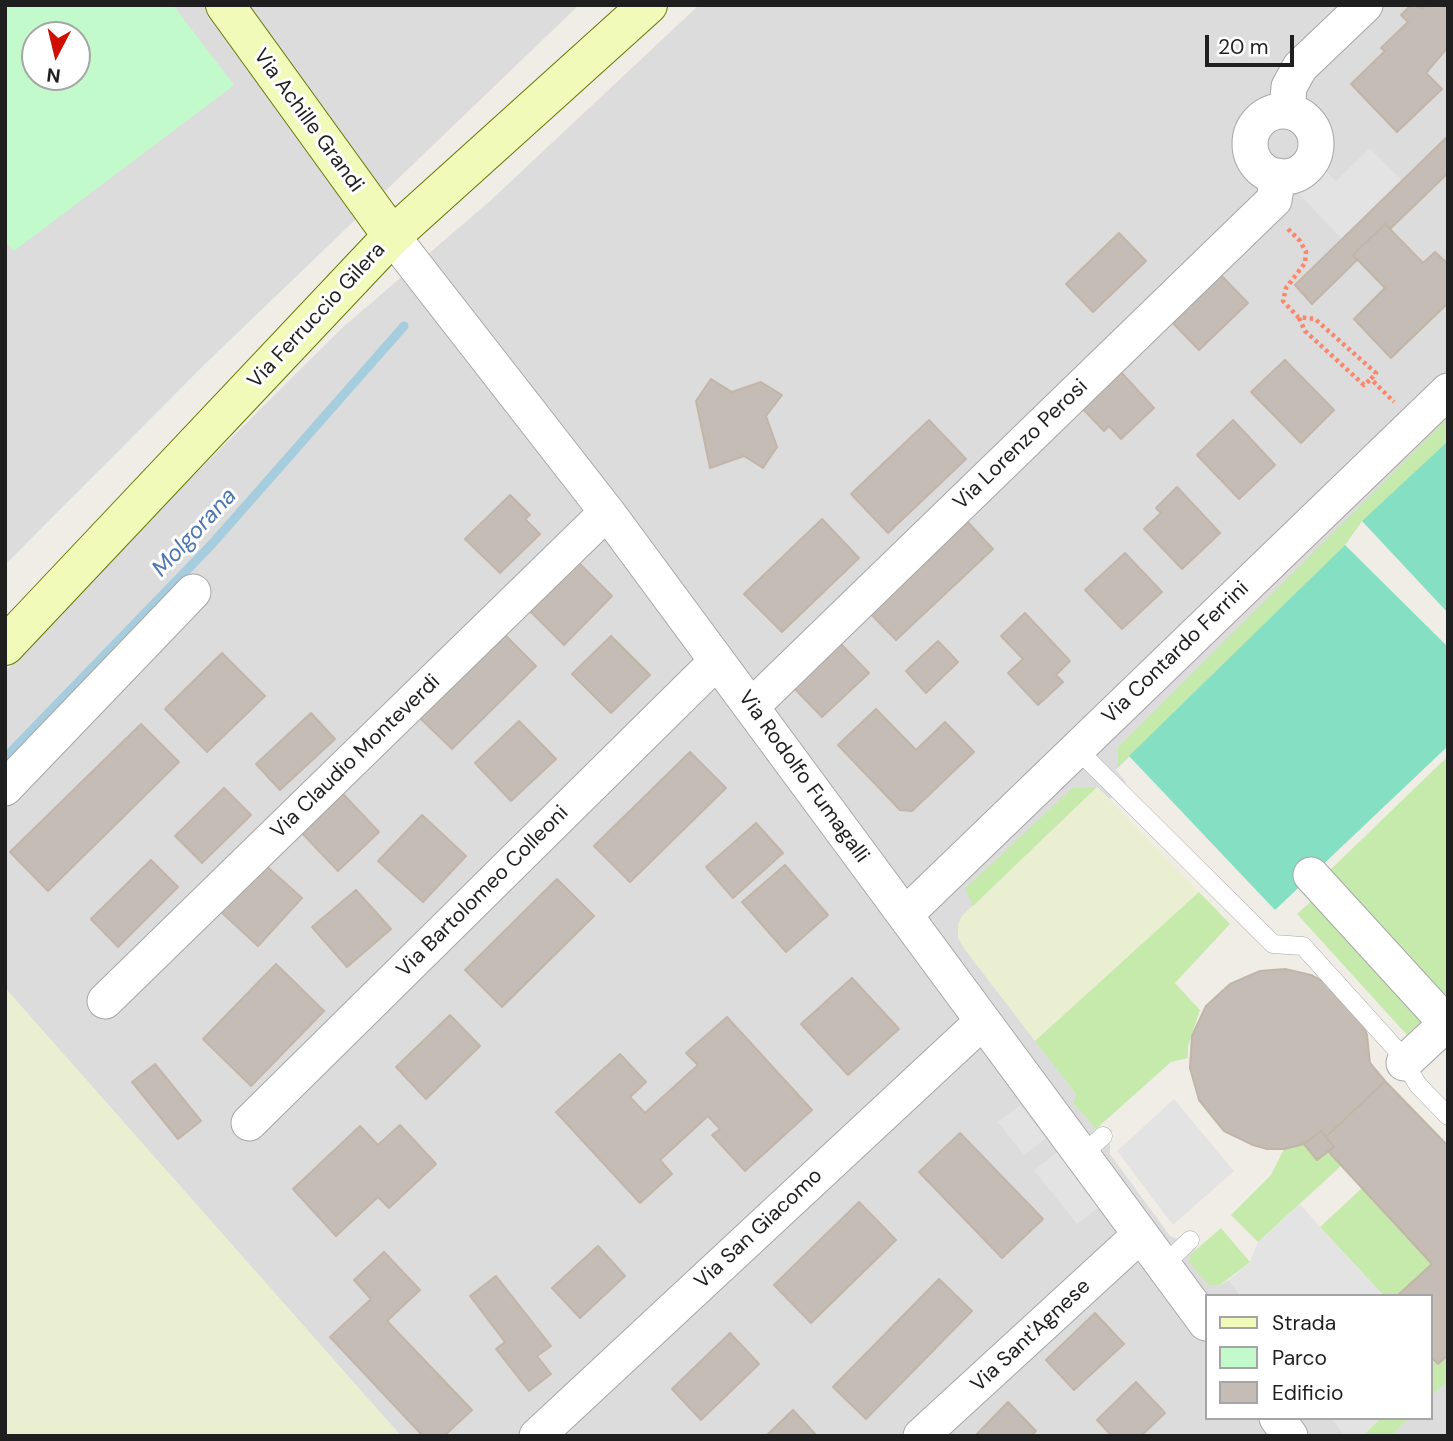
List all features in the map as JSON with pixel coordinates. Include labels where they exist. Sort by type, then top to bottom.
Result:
[{"type":"main road","name":"Via Achille Grandi","points":[[225,5],[392,236]]},
{"type":"main road","name":"Via Ferruccio Gilera","points":[[5,646],[392,236],[648,5]]},
{"type":"street","points":[[1287,110],[1289,87],[1300,67],[1365,5]]},
{"type":"street","points":[[1287,110],[1304,118],[1312,126],[1316,148],[1306,169],[1290,178],[1262,170],[1255,161],[1250,139],[1256,124],[1264,116],[1287,110]]},
{"type":"street","name":"Via Lorenzo Perosi","points":[[751,707],[1274,200],[1290,178]]},
{"type":"street","name":"Via Rodolfo Fumagalli","points":[[392,236],[607,512],[982,1022],[1092,1146],[1140,1235],[1204,1320]]},
{"type":"street","name":"Via Contardo Ferrini","points":[[905,915],[1448,391]]},
{"type":"street","name":"Via Claudio Monteverdi","points":[[105,1001],[607,512]]},
{"type":"street","points":[[5,788],[193,592]]},
{"type":"street","name":"Via Bartolomeo Colleoni","points":[[249,1123],[717,661]]},
{"type":"street","points":[[1311,875],[1447,1023],[1404,1062]]},
{"type":"street","name":"Via San Giacomo","points":[[537,1436],[982,1022]]},
{"type":"street","name":"Via Sant'Agnese","points":[[921,1436],[1140,1235]]},
{"type":"street","points":[[1278,1420],[1290,1436]]},
{"type":"lane","points":[[1077,749],[1273,944],[1303,946],[1395,1048],[1418,1086],[1448,1116]]},
{"type":"lane","points":[[1164,1265],[1190,1240]]},
{"type":"path","points":[[1290,178],[1319,164]]},
{"type":"path","points":[[1285,227],[1300,241],[1306,252],[1305,263],[1286,288],[1283,301],[1298,317],[1305,331],[1364,385],[1376,373],[1315,318],[1298,317]]},
{"type":"path","points":[[1371,379],[1415,422]]},
{"type":"shaded area","points":[[5,5],[579,5],[204,365],[5,565]]},
{"type":"shaded area","points":[[699,5],[1448,5],[1448,441],[1362,521],[1345,545],[1116,770],[1126,782],[1110,799],[1097,787],[962,916],[958,926],[964,948],[1076,1094],[1073,1103],[1110,1144],[1110,1154],[1170,1236],[1177,1239],[1185,1233],[1196,1249],[1190,1255],[1220,1285],[1229,1280],[1240,1294],[1204,1294],[1204,1420],[1333,1420],[1345,1436],[401,1436],[5,988],[5,672],[138,531],[342,328],[490,201]]},
{"type":"shaded area","points":[[1370,148],[1402,181],[1342,239],[1293,188],[1319,164],[1336,181]]},
{"type":"shaded area","points":[[1174,1099],[1234,1171],[1173,1225],[1117,1151]]},
{"type":"shaded area","points":[[1020,1105],[1046,1138],[1024,1155],[998,1122]]},
{"type":"shaded area","points":[[1057,1152],[1099,1207],[1077,1224],[1034,1170]]},
{"type":"shaded area","points":[[1300,1204],[1382,1294],[1240,1294],[1229,1280],[1250,1262],[1258,1242]]},
{"type":"shaded area","points":[[1448,1381],[1448,1436],[1391,1436],[1407,1420],[1432,1420],[1432,1396]]},
{"type":"shaded area","points":[[1333,1420],[1379,1420],[1362,1436],[1345,1436]]},
{"type":"green space","points":[[5,5],[173,5],[234,85],[14,251],[5,240]]},
{"type":"green space","points":[[1448,418],[1448,441],[1362,521],[1345,545],[1118,767],[1118,747]]},
{"type":"green space","points":[[1448,441],[1448,613],[1362,521]]},
{"type":"green space","points":[[1345,545],[1448,647],[1448,746],[1275,910],[1129,756]]},
{"type":"green space","points":[[1448,756],[1448,994],[1444,998],[1327,873]]},
{"type":"green space","points":[[1097,787],[1199,892],[1035,1041],[964,948],[958,938],[958,926],[962,916]]},
{"type":"green space","points":[[1097,787],[973,906],[965,889],[1072,788]]},
{"type":"green space","points":[[1199,892],[1230,924],[1175,983],[1200,1010],[1188,1046],[1188,1058],[1171,1062],[1096,1129],[1073,1103],[1076,1094],[1035,1041]]},
{"type":"green space","points":[[1318,895],[1428,1016],[1407,1035],[1297,914]]},
{"type":"green space","points":[[5,988],[401,1436],[5,1436]]},
{"type":"green space","points":[[1304,1144],[1317,1160],[1328,1151],[1341,1166],[1258,1242],[1231,1215],[1271,1175],[1284,1149]]},
{"type":"green space","points":[[1362,1188],[1432,1264],[1399,1294],[1382,1294],[1320,1227]]},
{"type":"green space","points":[[1221,1228],[1250,1262],[1220,1285],[1209,1285],[1189,1262],[1190,1255]]},
{"type":"green space","points":[[1448,1355],[1448,1381],[1432,1396],[1432,1356]]},
{"type":"green space","points":[[1379,1420],[1407,1420],[1391,1436],[1362,1436]]},
{"type":"building","points":[[1411,5],[1423,8],[1426,5],[1448,5],[1448,47],[1426,73],[1442,89],[1397,132],[1351,84],[1385,51],[1381,48],[1408,22],[1401,15]]},
{"type":"building","points":[[1448,136],[1448,173],[1390,229],[1385,224],[1353,255],[1357,260],[1312,304],[1295,285]]},
{"type":"building","points":[[1385,224],[1423,263],[1435,252],[1448,264],[1448,303],[1391,358],[1354,319],[1385,288],[1353,255]]},
{"type":"building","points":[[1119,233],[1146,261],[1093,312],[1066,284]]},
{"type":"building","points":[[1215,269],[1248,303],[1199,350],[1166,316]]},
{"type":"building","points":[[1285,360],[1334,410],[1301,443],[1251,392]]},
{"type":"building","points":[[1119,370],[1154,408],[1121,439],[1109,426],[1104,431],[1079,405]]},
{"type":"building","points":[[711,379],[732,392],[761,382],[782,395],[766,416],[777,447],[763,468],[744,456],[710,468],[696,401]]},
{"type":"building","points":[[929,420],[966,459],[888,533],[851,494]]},
{"type":"building","points":[[1233,420],[1275,465],[1239,499],[1197,455]]},
{"type":"building","points":[[1177,487],[1220,533],[1182,569],[1144,529],[1161,513],[1156,508]]},
{"type":"building","points":[[510,495],[530,515],[525,519],[540,534],[500,573],[465,539]]},
{"type":"building","points":[[964,518],[993,549],[896,640],[867,610]]},
{"type":"building","points":[[822,519],[859,558],[782,632],[744,594]]},
{"type":"building","points":[[1125,553],[1162,592],[1122,629],[1085,590]]},
{"type":"building","points":[[577,561],[612,596],[564,645],[529,610]]},
{"type":"building","points":[[1025,613],[1070,661],[1056,675],[1063,682],[1038,705],[1008,673],[1023,659],[1001,636]]},
{"type":"building","points":[[504,634],[536,666],[452,749],[420,718]]},
{"type":"building","points":[[611,636],[650,675],[611,713],[572,674]]},
{"type":"building","points":[[836,639],[869,673],[822,717],[789,683]]},
{"type":"building","points":[[938,641],[958,662],[926,693],[906,671]]},
{"type":"building","points":[[222,653],[265,696],[207,752],[165,709]]},
{"type":"building","points":[[876,709],[916,750],[945,722],[974,752],[912,811],[900,810],[838,745]]},
{"type":"building","points":[[311,713],[335,739],[280,790],[256,764]]},
{"type":"building","points":[[519,721],[556,759],[511,801],[475,763]]},
{"type":"building","points":[[141,724],[179,762],[48,891],[10,852]]},
{"type":"building","points":[[690,752],[726,788],[630,882],[594,846]]},
{"type":"building","points":[[224,788],[251,815],[202,863],[175,836]]},
{"type":"building","points":[[342,793],[379,832],[338,871],[301,832]]},
{"type":"building","points":[[422,815],[466,856],[423,902],[378,861]]},
{"type":"building","points":[[756,823],[783,853],[733,898],[706,867]]},
{"type":"building","points":[[151,860],[178,887],[118,947],[91,919]]},
{"type":"building","points":[[264,864],[302,898],[258,946],[220,911]]},
{"type":"building","points":[[785,865],[828,915],[786,952],[742,902]]},
{"type":"building","points":[[557,879],[594,916],[502,1007],[465,970]]},
{"type":"building","points":[[356,890],[391,929],[347,967],[312,927]]},
{"type":"building","points":[[276,964],[324,1011],[251,1086],[203,1039]]},
{"type":"building","points":[[1285,969],[1311,975],[1332,986],[1356,1008],[1367,1035],[1370,1063],[1385,1081],[1326,1137],[1321,1131],[1304,1144],[1284,1149],[1267,1149],[1224,1131],[1199,1100],[1190,1068],[1192,1036],[1206,1006],[1230,984],[1260,971]]},
{"type":"building","points":[[852,978],[899,1029],[848,1075],[801,1024]]},
{"type":"building","points":[[450,1015],[480,1046],[426,1099],[396,1067]]},
{"type":"building","points":[[727,1017],[812,1110],[745,1171],[712,1135],[720,1129],[708,1116],[660,1160],[672,1174],[640,1203],[556,1112],[620,1054],[646,1082],[630,1097],[645,1113],[698,1065],[686,1053]]},
{"type":"building","points":[[155,1064],[201,1121],[178,1139],[132,1082]]},
{"type":"building","points":[[1385,1081],[1448,1146],[1448,1355],[1438,1364],[1432,1358],[1432,1294],[1399,1294],[1432,1264],[1328,1151],[1334,1147],[1326,1137]]},
{"type":"building","points":[[400,1125],[436,1164],[389,1208],[378,1197],[336,1236],[293,1189],[360,1126],[378,1145]]},
{"type":"building","points":[[1321,1131],[1334,1147],[1317,1160],[1304,1144]]},
{"type":"building","points":[[960,1133],[1043,1219],[1002,1258],[919,1172]]},
{"type":"building","points":[[859,1202],[896,1240],[811,1323],[774,1285]]},
{"type":"building","points":[[598,1246],[625,1276],[580,1318],[552,1288]]},
{"type":"building","points":[[384,1252],[420,1290],[387,1321],[472,1410],[444,1436],[423,1436],[330,1337],[371,1299],[354,1280]]},
{"type":"building","points":[[496,1276],[551,1346],[537,1356],[551,1374],[529,1391],[496,1349],[505,1342],[470,1296]]},
{"type":"building","points":[[939,1279],[972,1311],[866,1419],[833,1387]]},
{"type":"building","points":[[1095,1313],[1124,1344],[1074,1390],[1046,1360]]},
{"type":"building","points":[[730,1333],[759,1364],[701,1420],[672,1389]]},
{"type":"building","points":[[1136,1382],[1165,1413],[1141,1436],[1112,1436],[1097,1420]]},
{"type":"building","points":[[1008,1402],[1036,1431],[1031,1436],[975,1436]]},
{"type":"building","points":[[793,1410],[817,1436],[766,1436]]},
{"type":"waterway","name":"Molgorana","points":[[5,758],[212,544],[404,326]]}]
